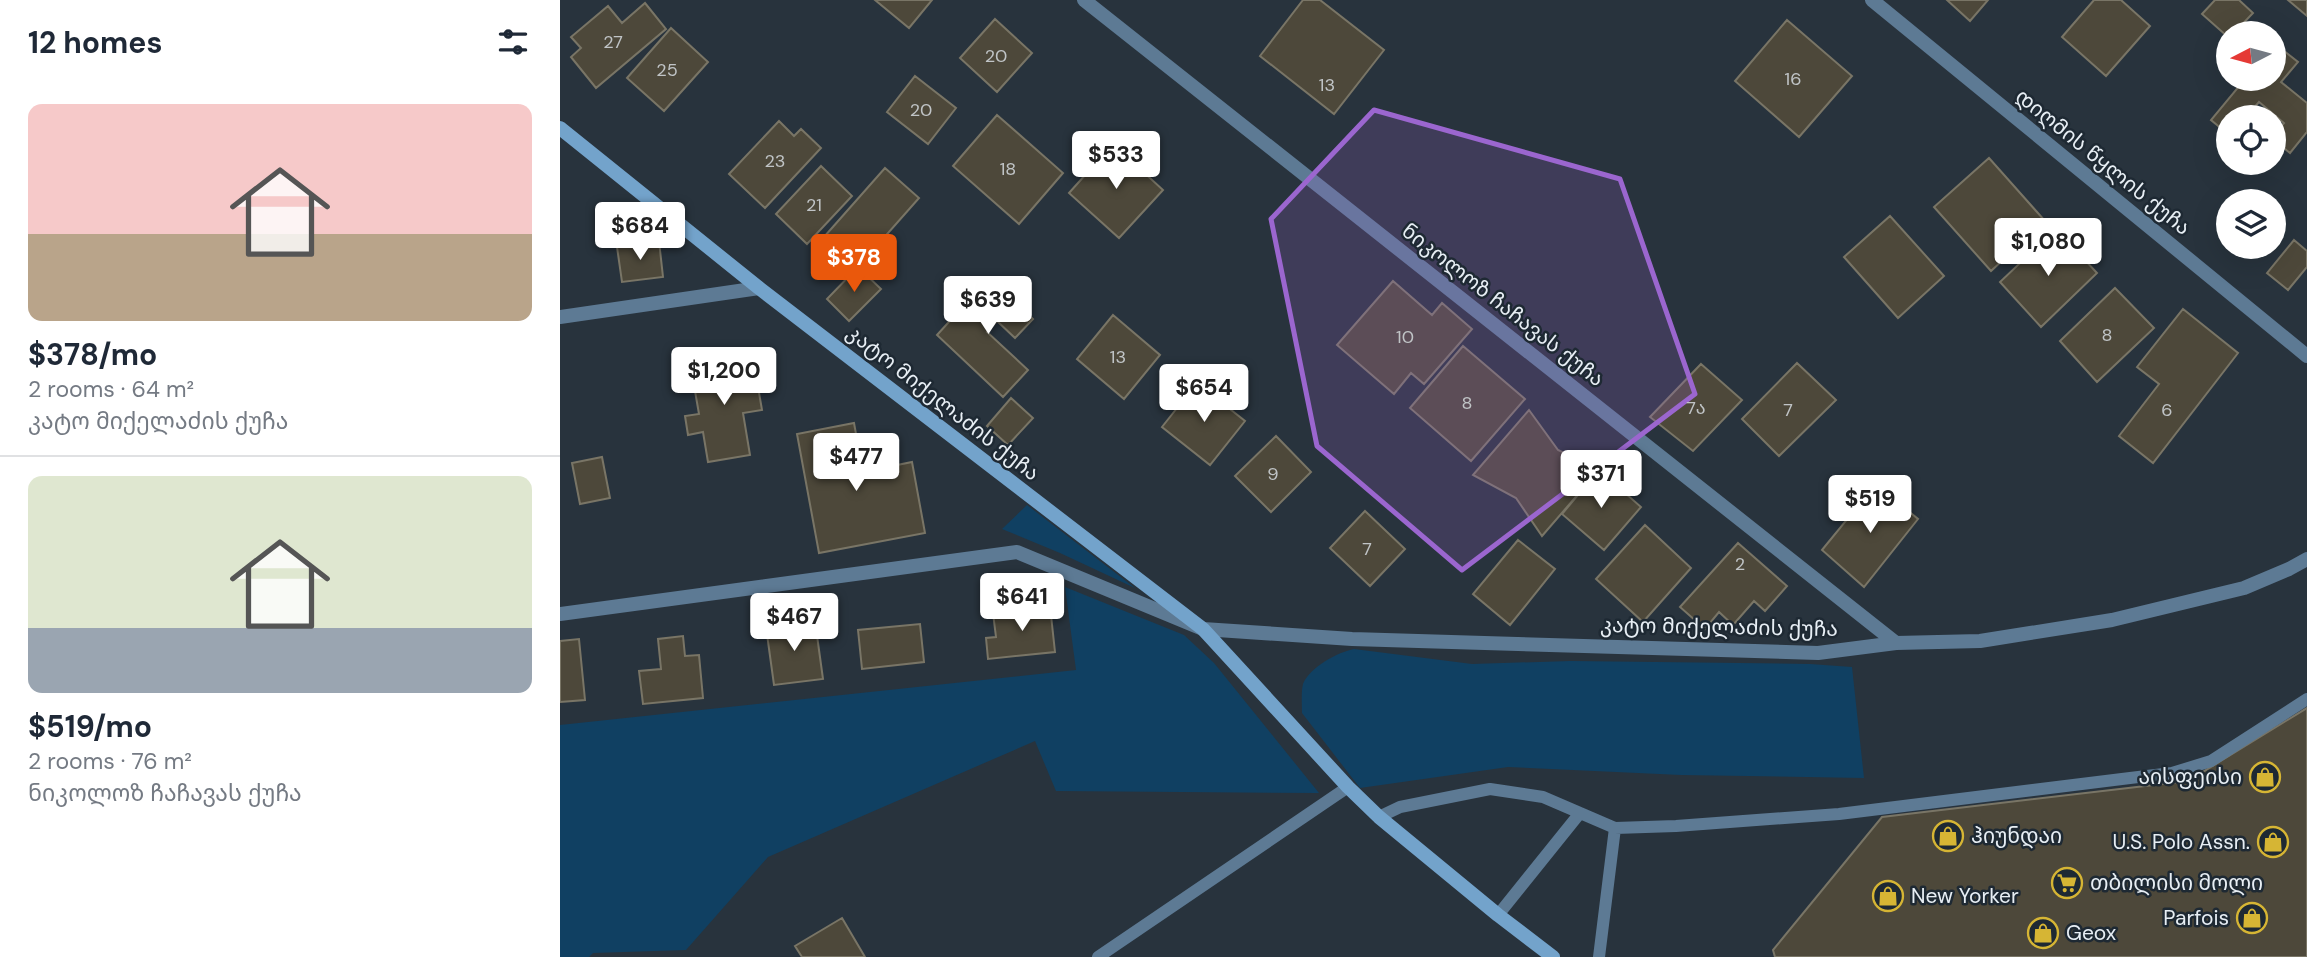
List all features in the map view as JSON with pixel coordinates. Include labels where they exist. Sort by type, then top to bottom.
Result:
[{"type":"street","name":"ნიკოლოზ ჩაჩავას ქუჩა","points":[[1084,0],[1896,643]]},
{"type":"street","name":"დიღმის წყლის ქუჩა","points":[[1872,0],[2307,356]]},
{"type":"street","name":"კატო მიქელაძის ქუჩა","points":[[560,128],[759,288],[1203,629],[1348,788],[1379,817],[1553,957]]},
{"type":"street","points":[[560,317],[759,288]]},
{"type":"street","points":[[560,614],[1017,552],[1203,629]]},
{"type":"street","name":"კატო მიქელაძის ქუჩა","points":[[1203,629],[1352,639],[1818,653],[1896,643],[1980,641],[2112,620],[2244,588],[2307,559]]},
{"type":"lane","points":[[1379,817],[1400,807],[1490,789],[1544,797],[1615,828],[1839,814],[2172,773],[2211,761],[2303,704]]},
{"type":"lane","points":[[1098,957],[1348,788]]},
{"type":"lane","points":[[1498,915],[1580,813]]},
{"type":"lane","points":[[1599,957],[1615,828]]},
{"type":"highlighted area","points":[[1374,110],[1620,179],[1695,394],[1462,570],[1317,446],[1271,219]]},
{"type":"shaded area","points":[[1027,505],[1135,588],[1002,529]]},
{"type":"shaded area","points":[[1065,587],[1184,635],[1214,663],[1319,793],[1056,791],[1035,741],[768,857],[686,950],[593,953],[589,957],[560,957],[560,725],[1076,670]]},
{"type":"shaded area","points":[[1354,649],[1472,664],[1571,661],[1810,664],[1852,667],[1864,778],[1681,775],[1508,767],[1360,788],[1302,713],[1302,687],[1307,678],[1325,661]]},
{"type":"building","points":[[875,0],[932,0],[909,28]]},
{"type":"building","points":[[1303,0],[1320,0],[1384,50],[1334,114],[1260,56]]},
{"type":"building","points":[[1947,0],[1988,0],[1970,21]]},
{"type":"building","points":[[2094,0],[2121,0],[2150,26],[2106,76],[2062,37]]},
{"type":"building","points":[[2215,0],[2239,0],[2253,13],[2245,21],[2216,21],[2216,26],[2202,14]]},
{"type":"building","points":[[2288,0],[2307,0],[2307,16]]},
{"type":"building","points":[[645,3],[666,29],[596,88],[571,57],[581,48],[571,37],[608,6],[622,23]]},
{"type":"building","points":[[995,19],[1032,53],[997,92],[960,58]]},
{"type":"building","points":[[1787,20],[1852,76],[1799,137],[1735,81]]},
{"type":"building","points":[[671,28],[708,62],[664,111],[627,78]]},
{"type":"building","points":[[2286,52],[2298,62],[2286,76]]},
{"type":"building","points":[[915,76],[956,108],[928,144],[887,112]]},
{"type":"building","points":[[2286,86],[2307,103],[2307,132],[2290,153],[2286,150],[2286,105],[2263,105],[2259,102],[2256,105],[2223,105],[2235,91],[2286,91]]},
{"type":"building","points":[[997,115],[1063,173],[1019,224],[953,166]]},
{"type":"building","points":[[779,121],[794,136],[801,129],[821,148],[765,208],[729,174]]},
{"type":"building","points":[[1113,144],[1163,190],[1119,238],[1069,193]]},
{"type":"building","points":[[1989,158],[2045,221],[1991,271],[1934,207]]},
{"type":"building","points":[[821,166],[852,196],[807,244],[776,214]]},
{"type":"building","points":[[885,168],[919,198],[858,267],[824,237]]},
{"type":"building","points":[[1890,216],[1944,276],[1898,318],[1844,257]]},
{"type":"building","points":[[2056,229],[2097,273],[2041,327],[2000,282]]},
{"type":"building","points":[[2294,240],[2307,251],[2307,267],[2288,290],[2267,273],[2278,259],[2286,259],[2286,250]]},
{"type":"building","points":[[659,241],[663,277],[622,282],[617,247]]},
{"type":"building","points":[[858,267],[881,289],[849,321],[827,299]]},
{"type":"building","points":[[989,278],[1033,319],[1015,338],[997,321],[987,332],[1028,370],[1003,397],[937,335]]},
{"type":"building","points":[[1393,281],[1432,315],[1442,303],[1472,329],[1424,384],[1411,373],[1394,394],[1337,345]]},
{"type":"building","points":[[2115,288],[2154,328],[2097,382],[2060,341]]},
{"type":"building","points":[[2183,309],[2238,353],[2153,463],[2119,436],[2159,384],[2137,367]]},
{"type":"building","points":[[1113,315],[1160,355],[1124,399],[1077,359]]},
{"type":"building","points":[[1463,346],[1525,399],[1471,461],[1410,408]]},
{"type":"building","points":[[753,358],[762,410],[743,413],[750,455],[708,462],[703,432],[688,435],[685,416],[699,414],[691,368]]},
{"type":"building","points":[[1797,363],[1836,400],[1779,456],[1742,419]]},
{"type":"building","points":[[1701,364],[1742,400],[1693,451],[1650,417]]},
{"type":"building","points":[[1197,383],[1245,421],[1210,465],[1162,427]]},
{"type":"building","points":[[1011,398],[1033,418],[1008,445],[987,426]]},
{"type":"building","points":[[1529,410],[1558,450],[1599,470],[1542,536],[1516,498],[1473,475]]},
{"type":"building","points":[[854,423],[863,472],[912,462],[925,533],[819,553],[797,434]]},
{"type":"building","points":[[1276,436],[1311,472],[1271,512],[1235,476]]},
{"type":"building","points":[[602,457],[610,498],[580,504],[572,463]]},
{"type":"building","points":[[1599,470],[1641,507],[1604,550],[1562,514]]},
{"type":"building","points":[[1876,484],[1918,519],[1864,587],[1822,550]]},
{"type":"building","points":[[1365,511],[1405,549],[1370,586],[1330,548]]},
{"type":"building","points":[[1645,525],[1691,568],[1643,622],[1596,579]]},
{"type":"building","points":[[1518,540],[1555,569],[1510,625],[1473,594]]},
{"type":"building","points":[[1738,543],[1787,586],[1765,611],[1754,601],[1733,625],[1719,612],[1705,629],[1680,607]]},
{"type":"building","points":[[1050,606],[1055,652],[988,659],[986,638],[996,637],[993,613]]},
{"type":"building","points":[[815,621],[823,679],[774,685],[766,627]]},
{"type":"building","points":[[920,624],[924,662],[862,669],[858,630]]},
{"type":"building","points":[[683,636],[685,656],[699,655],[703,698],[643,704],[639,671],[661,669],[658,639]]},
{"type":"building","points":[[579,639],[585,700],[560,702],[560,641]]},
{"type":"building","name":"თბილისი მოლი","points":[[2307,708],[2307,957],[1775,957],[1773,950],[1882,817],[2188,781]]},
{"type":"building","points":[[842,918],[865,957],[802,957],[795,946]]},
{"type":"place","name":"აისფეისი","points":[[2265,777]]},
{"type":"place","name":"ჰიუნდაი","points":[[1948,836]]},
{"type":"place","name":"U.S. Polo Assn.","points":[[2273,842]]},
{"type":"place","name":"თბილისი მოლი","points":[[2067,883]]},
{"type":"place","name":"New Yorker","points":[[1888,896]]},
{"type":"place","name":"Parfois","points":[[2252,918]]},
{"type":"place","name":"Geox","points":[[2043,933]]}]
